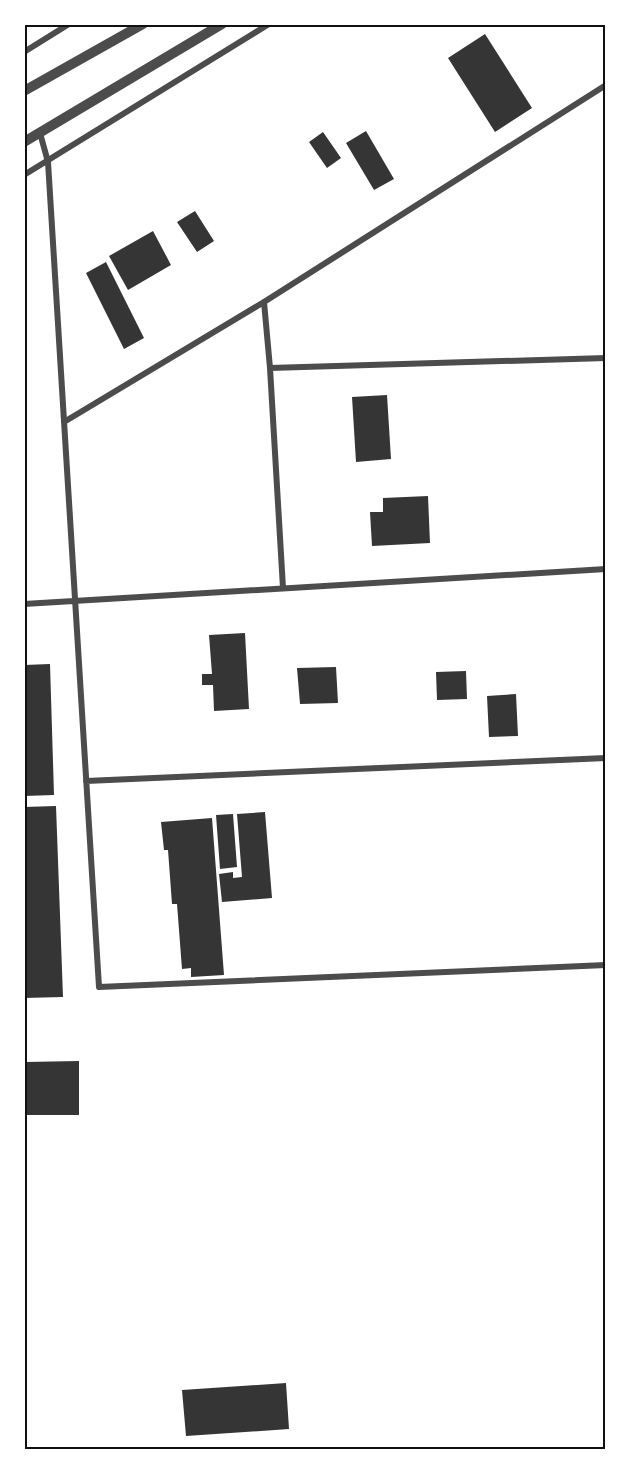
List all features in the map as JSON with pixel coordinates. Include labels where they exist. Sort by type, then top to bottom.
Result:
[{"type":"street","points":[[24,52],[69,24]]},
{"type":"street","points":[[24,91],[143,24]]},
{"type":"street","points":[[24,142],[222,24]]},
{"type":"street","points":[[24,175],[269,24]]},
{"type":"street","points":[[64,422],[264,302],[606,85]]},
{"type":"street","points":[[40,133],[48,162],[99,987],[606,965]]},
{"type":"street","points":[[264,302],[283,588]]},
{"type":"street","points":[[270,368],[606,358]]},
{"type":"street","points":[[24,604],[606,569]]},
{"type":"street","points":[[86,781],[606,758]]},
{"type":"building","points":[[485,34],[532,108],[495,132],[448,58]]},
{"type":"building","points":[[366,131],[394,179],[374,190],[346,143]]},
{"type":"building","points":[[323,132],[341,158],[327,168],[309,142]]},
{"type":"building","points":[[195,211],[214,241],[197,252],[177,222]]},
{"type":"building","points":[[153,231],[171,265],[128,290],[109,256]]},
{"type":"building","points":[[106,262],[144,338],[124,349],[86,273]]},
{"type":"building","points":[[387,395],[391,459],[356,462],[352,397]]},
{"type":"building","points":[[428,496],[430,543],[372,546],[370,512],[383,512],[383,498]]},
{"type":"building","points":[[245,633],[249,709],[214,711],[213,685],[202,685],[202,674],[212,674],[209,635]]},
{"type":"building","points":[[50,664],[54,795],[24,796],[24,665]]},
{"type":"building","points":[[336,667],[338,703],[300,704],[297,668]]},
{"type":"building","points":[[466,671],[467,699],[437,700],[436,672]]},
{"type":"building","points":[[516,694],[518,736],[489,737],[487,696]]},
{"type":"building","points":[[56,806],[63,997],[24,998],[24,807]]},
{"type":"building","points":[[265,812],[272,898],[222,902],[219,874],[233,872],[233,878],[242,877],[237,814]]},
{"type":"building","points":[[233,814],[237,867],[220,869],[216,815]]},
{"type":"building","points":[[212,818],[224,975],[191,977],[191,968],[182,969],[177,904],[172,904],[168,850],[164,850],[161,822]]},
{"type":"building","points":[[79,1061],[79,1115],[25,1115],[25,1062]]},
{"type":"building","points":[[286,1383],[289,1429],[186,1436],[182,1390]]}]
